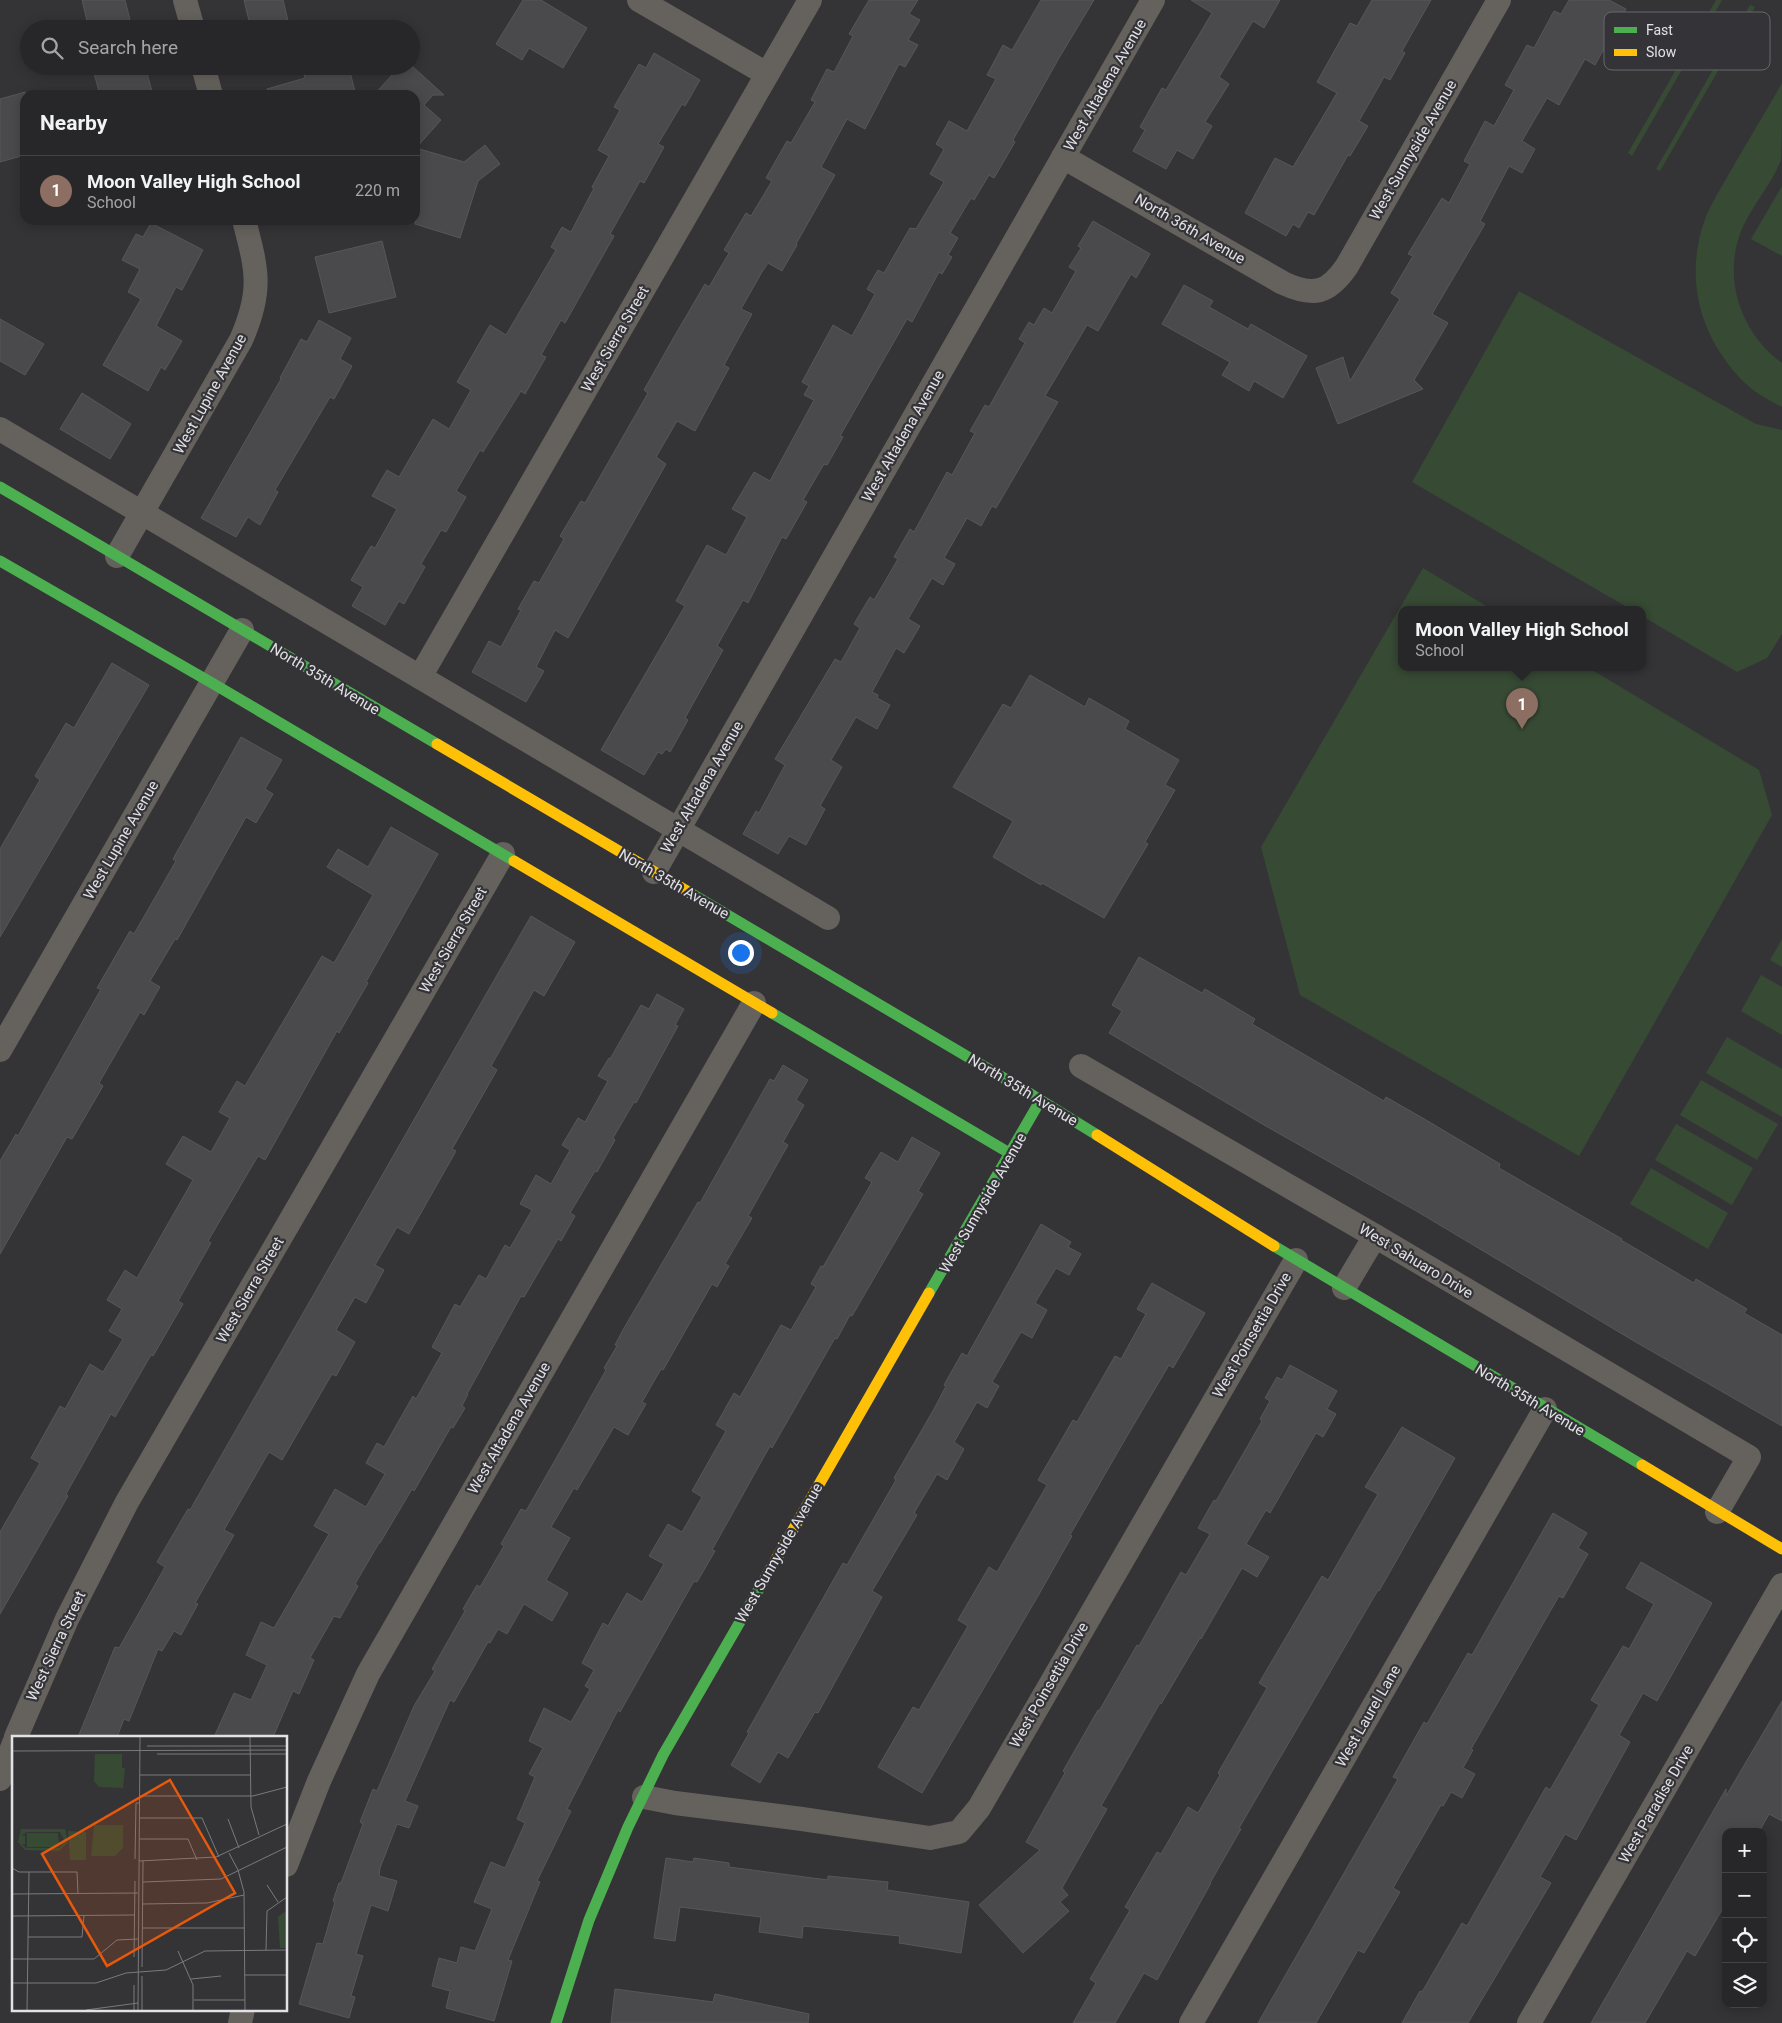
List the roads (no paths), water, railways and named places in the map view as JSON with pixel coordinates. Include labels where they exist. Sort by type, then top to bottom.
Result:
[{"type":"street","points":[[185,0],[191,20]]},
{"type":"street","points":[[639,0],[767,74]]},
{"type":"street","name":"West Sierra Street","points":[[420,677],[810,0]]},
{"type":"street","name":"West Altadena Avenue","points":[[654,872],[1153,0]]},
{"type":"street","name":"West Sunnyside Avenue","points":[[1319,292],[1331,285],[1347,266],[1499,0]]},
{"type":"street","points":[[205,75],[210,90]]},
{"type":"street","name":"North 36th Avenue","points":[[1063,157],[1283,283],[1307,292],[1319,292]]},
{"type":"street","name":"West Lupine Avenue","points":[[117,556],[241,340],[250,319],[256,296],[256,273],[245,225]]},
{"type":"street","points":[[0,429],[828,918]]},
{"type":"street","name":"North 35th Avenue","points":[[0,487],[1029,1093],[1296,1260],[1782,1549]]},
{"type":"street","points":[[0,561],[212,683],[1011,1154]]},
{"type":"street","name":"West Lupine Avenue","points":[[0,1050],[242,630]]},
{"type":"street","name":"West Sierra Street","points":[[16,1736],[67,1619],[127,1502],[503,854]]},
{"type":"street","name":"West Altadena Avenue","points":[[288,1860],[319,1781],[368,1674],[754,1002]]},
{"type":"street","name":"West Sahuaro Drive","points":[[1081,1066],[1375,1236],[1749,1457],[1717,1512]]},
{"type":"street","name":"West Sunnyside Avenue","points":[[556,2023],[589,1920],[628,1827],[663,1755],[1040,1101]]},
{"type":"street","points":[[1344,1288],[1375,1236]]},
{"type":"street","name":"West Poinsettia Drive","points":[[644,1797],[675,1803],[930,1838],[959,1832],[979,1808],[1296,1260]]},
{"type":"street","name":"West Laurel Lane","points":[[1191,2023],[1545,1409]]},
{"type":"street","name":"West Paradise Drive","points":[[1530,2023],[1782,1584]]},
{"type":"street","points":[[0,1779],[12,1748]]},
{"type":"street","points":[[240,2023],[243,2010]]},
{"type":"place","name":"Moon Valley High School","points":[[1522,729]]}]
